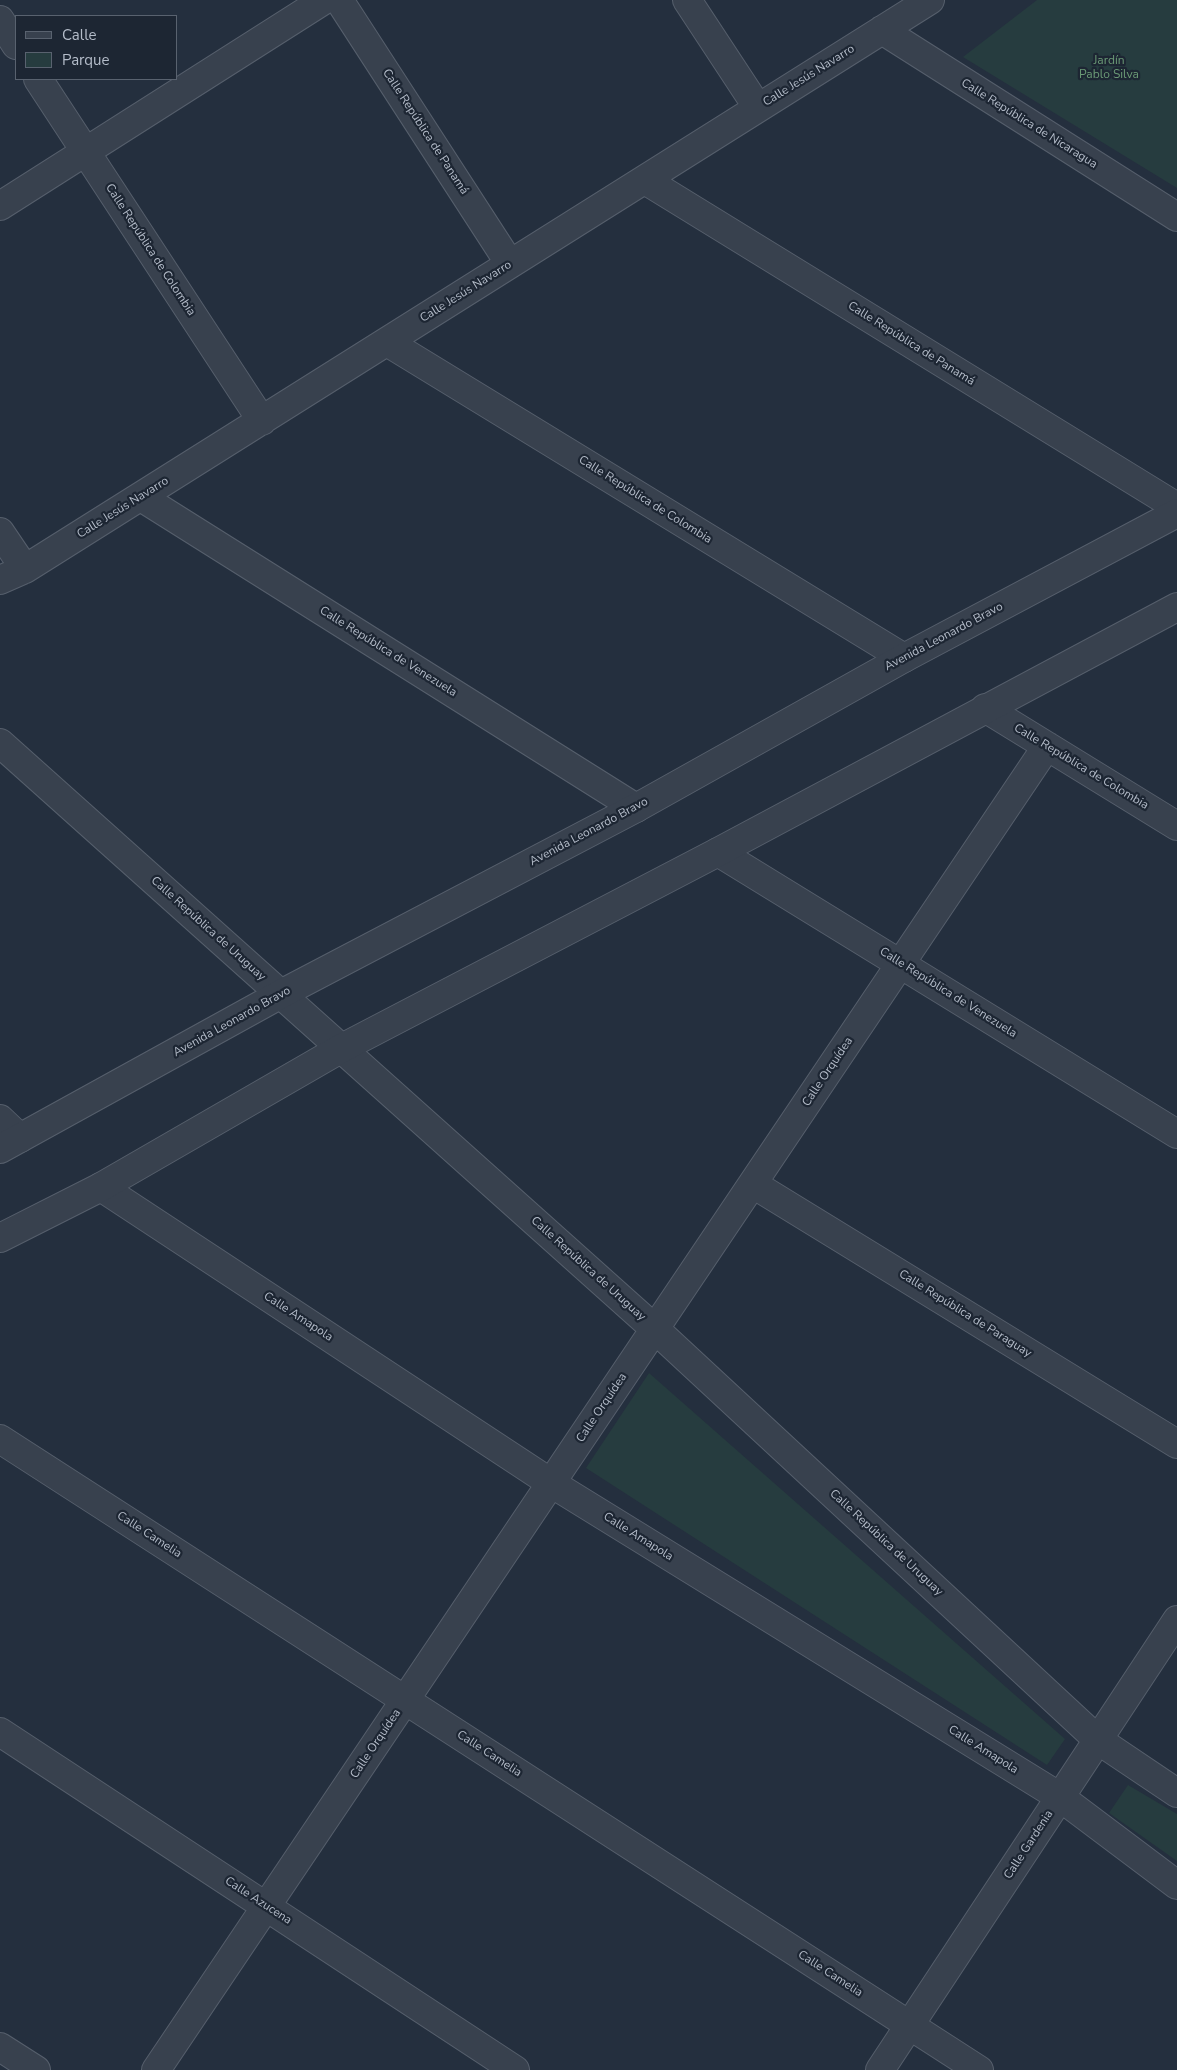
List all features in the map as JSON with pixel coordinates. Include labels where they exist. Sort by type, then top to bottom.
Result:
[{"type":"street","points":[[0,206],[324,0]]},
{"type":"street","name":"Calle República de Panamá","points":[[339,0],[510,264]]},
{"type":"street","points":[[687,0],[758,108]]},
{"type":"street","name":"Calle Jesús Navarro","points":[[0,580],[25,569],[141,497],[930,0]]},
{"type":"street","points":[[0,20],[15,43]]},
{"type":"street","name":"Calle República de Nicaragua","points":[[882,30],[1177,217]]},
{"type":"street","name":"Calle República de Colombia","points":[[39,80],[262,421]]},
{"type":"street","name":"Calle República de Panamá","points":[[645,180],[1177,508]]},
{"type":"street","name":"Calle República de Colombia","points":[[387,342],[904,658]]},
{"type":"street","name":"Calle República de Venezuela","points":[[141,497],[636,808]]},
{"type":"street","name":"Avenida Leonardo Bravo","points":[[10,1143],[281,994],[636,808],[904,658],[1177,513]]},
{"type":"street","points":[[0,532],[25,569]]},
{"type":"street","points":[[0,1238],[101,1187],[342,1048],[718,852],[1177,607]]},
{"type":"street","name":"Calle República de Colombia","points":[[985,708],[1177,826]]},
{"type":"street","name":"Calle República de Uruguay","points":[[0,743],[656,1330],[1098,1740],[1177,1792]]},
{"type":"street","name":"Calle Orquídea","points":[[156,2070],[1048,746]]},
{"type":"street","name":"Calle República de Venezuela","points":[[718,852],[1177,1134]]},
{"type":"street","points":[[0,1119],[10,1143]]},
{"type":"street","name":"Calle República de Paraguay","points":[[753,1184],[1177,1444]]},
{"type":"street","name":"Calle Amapola","points":[[101,1187],[551,1483],[1060,1797],[1177,1885]]},
{"type":"street","name":"Calle Camelia","points":[[0,1439],[979,2070]]},
{"type":"street","name":"Calle Gardenia","points":[[880,2070],[1177,1620]]},
{"type":"street","name":"Calle Azucena","points":[[0,1732],[515,2070]]},
{"type":"street","points":[[0,2046],[36,2070]]},
{"type":"green space","name":"Jardín Pablo Silva","points":[[1037,0],[1177,0],[1177,188],[963,57]]},
{"type":"green space","points":[[649,1373],[1065,1739],[1047,1765],[586,1468]]},
{"type":"green space","points":[[1128,1785],[1177,1814],[1177,1861],[1109,1813]]}]
